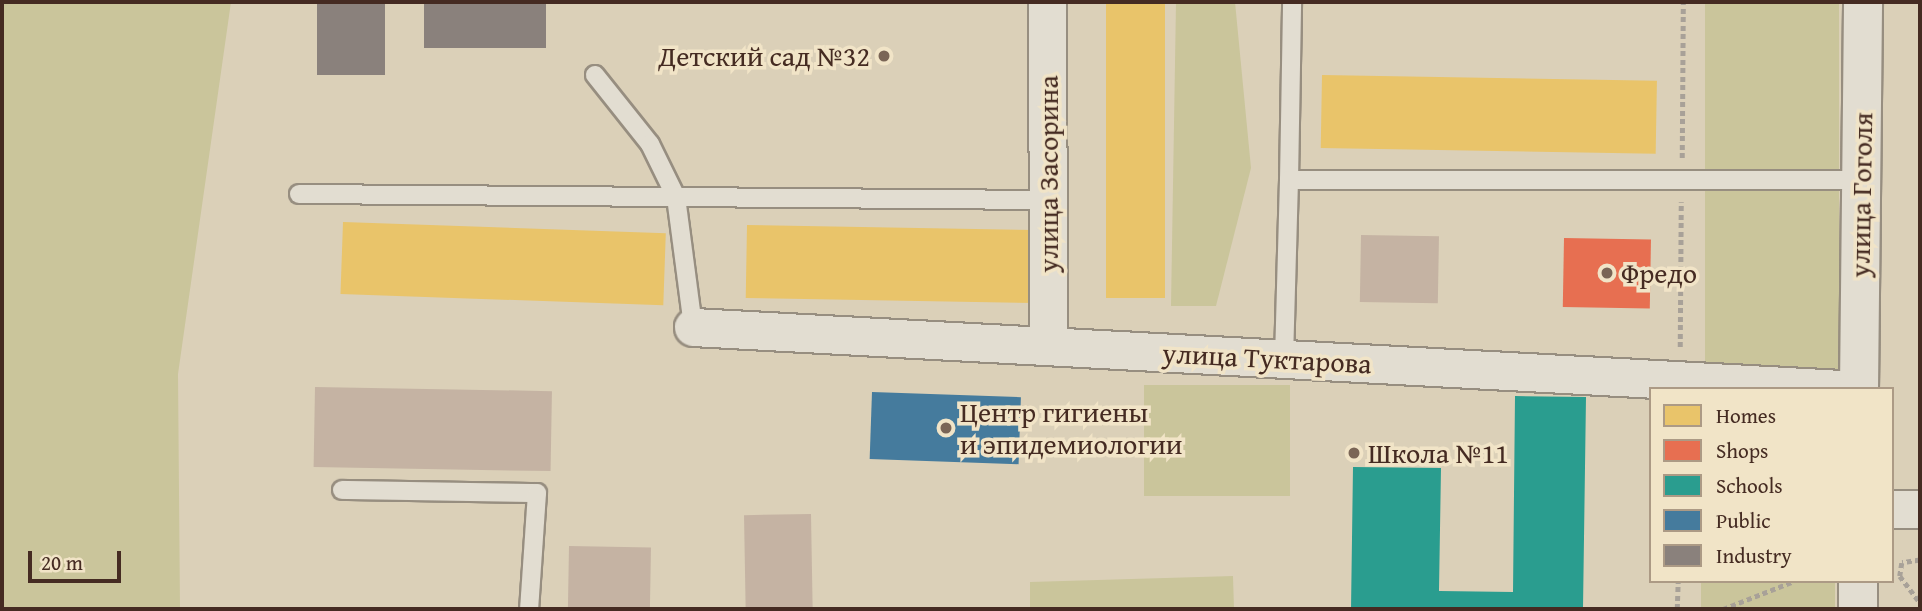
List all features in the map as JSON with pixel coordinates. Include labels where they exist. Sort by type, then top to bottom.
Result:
[{"type":"main road","name":"улица Гоголя","points":[[1859,387],[1863,2]]},
{"type":"main road","points":[[1858,583],[1858,609]]},
{"type":"street","name":"улица Засорина","points":[[1047,2],[1048,346]]},
{"type":"street","name":"улица Туктарова","points":[[693,327],[1803,387]]},
{"type":"street","points":[[1894,509],[1920,509]]},
{"type":"lane","points":[[1284,359],[1292,2]]},
{"type":"lane","points":[[595,75],[650,144],[676,197],[693,327]]},
{"type":"lane","points":[[1289,180],[1861,180]]},
{"type":"lane","points":[[299,194],[1048,200]]},
{"type":"lane","points":[[342,491],[537,493],[528,609]]},
{"type":"path","points":[[1920,560],[1902,563],[1900,576],[1920,603]]},
{"type":"path","points":[[1677,609],[1678,583]]},
{"type":"path","points":[[1723,609],[1789,583]]},
{"type":"shaded area","points":[[2,2],[231,2],[178,374],[180,609],[2,609]]},
{"type":"shaded area","points":[[1176,2],[1235,2],[1251,168],[1216,306],[1171,306]]},
{"type":"shaded area","points":[[1705,2],[1839,2],[1839,387],[1705,387]]},
{"type":"shaded area","points":[[1144,385],[1290,385],[1290,496],[1144,496]]},
{"type":"shaded area","points":[[1233,576],[1234,609],[1030,609],[1030,582]]},
{"type":"shaded area","points":[[1701,583],[1835,583],[1835,609],[1701,609]]},
{"type":"building: Homes","points":[[1106,2],[1165,2],[1165,298],[1106,298]]},
{"type":"building: Homes","points":[[1322,75],[1657,81],[1656,154],[1321,148]]},
{"type":"building: Homes","points":[[343,222],[666,233],[663,305],[340,294]]},
{"type":"building: Homes","points":[[747,225],[1037,230],[1036,303],[746,298]]},
{"type":"building: Shops","name":"Фредо","points":[[1564,238],[1651,240],[1650,309],[1563,307]]},
{"type":"building: Schools","points":[[1515,396],[1586,397],[1583,609],[1351,609],[1353,467],[1441,468],[1439,591],[1513,592]]},
{"type":"building: Public","name":"Центр гигиены и эпидемиологии","points":[[872,392],[1021,397],[1019,464],[870,459]]},
{"type":"building: Industry","points":[[317,2],[385,2],[385,75],[317,75]]},
{"type":"building: Industry","points":[[424,2],[546,2],[546,48],[424,48]]},
{"type":"building: Other","points":[[1361,235],[1439,236],[1438,303],[1360,302]]},
{"type":"building: Other","points":[[315,387],[552,391],[551,471],[314,467]]},
{"type":"building: Other","points":[[811,514],[813,609],[746,609],[744,515]]},
{"type":"building: Other","points":[[569,546],[651,547],[650,609],[568,609]]},
{"type":"place","name":"Детский сад №32","points":[[884,56]]},
{"type":"place","name":"Фредо","points":[[1607,273]]},
{"type":"place","name":"Центр гигиены и эпидемиологии","points":[[946,428]]},
{"type":"place","name":"Школа №11","points":[[1354,453]]}]
